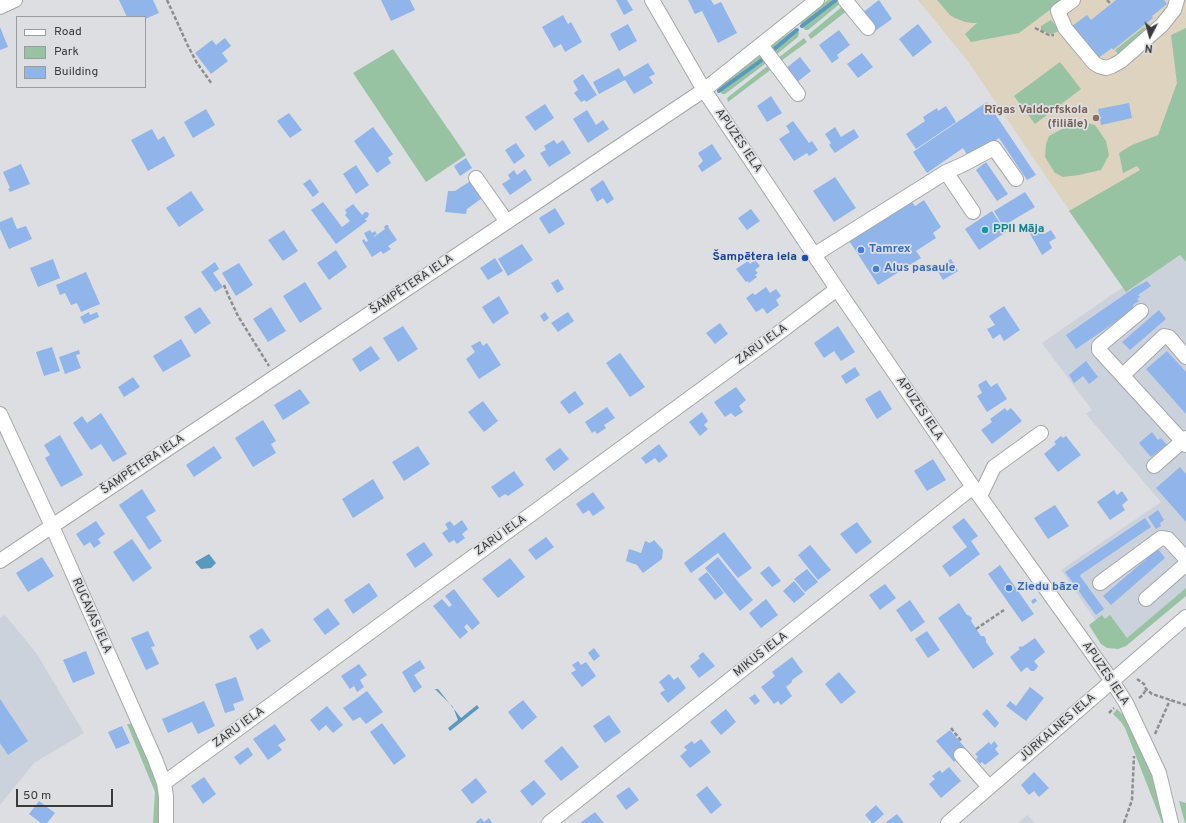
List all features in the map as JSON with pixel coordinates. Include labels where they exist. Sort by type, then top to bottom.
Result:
[{"type":"street","points":[[0,7],[15,0]]},
{"type":"street","name":"APUZES IELA","points":[[652,0],[704,90],[814,255],[976,491],[1112,681],[1126,703],[1159,772],[1171,823]]},
{"type":"street","name":"ŠAMPĒTERA IELA","points":[[0,561],[704,90],[818,0]]},
{"type":"street","points":[[845,0],[868,28]]},
{"type":"street","points":[[1073,0],[1058,11],[1065,28],[1094,63],[1106,68],[1121,60],[1162,25],[1174,10],[1176,0]]},
{"type":"street","points":[[761,44],[798,94]]},
{"type":"street","points":[[814,255],[946,172],[994,148],[1016,179]]},
{"type":"street","points":[[946,172],[973,212]]},
{"type":"street","points":[[476,178],[507,222]]},
{"type":"street","name":"ZARU IELA","points":[[164,783],[837,289]]},
{"type":"street","points":[[1141,311],[1099,346],[1099,350],[1185,441],[1154,466]]},
{"type":"street","points":[[1123,375],[1164,336],[1169,337],[1186,357]]},
{"type":"street","name":"RUCAVAS IELA","points":[[0,414],[52,526],[155,759],[164,783],[167,804],[166,823]]},
{"type":"street","points":[[976,491],[994,467],[1041,433]]},
{"type":"street","name":"MIKUS IELA","points":[[549,823],[976,491]]},
{"type":"street","points":[[1100,583],[1161,538],[1168,539],[1186,559]]},
{"type":"street","points":[[1146,598],[1186,564]]},
{"type":"street","name":"JŪRKALNES IELA","points":[[956,821],[989,787],[1186,617]]},
{"type":"street","points":[[961,755],[989,787]]},
{"type":"path","points":[[167,0],[197,63],[212,84]]},
{"type":"path","points":[[1107,0],[1111,4]]},
{"type":"path","points":[[1035,28],[1048,35],[1055,35],[1065,28]]},
{"type":"path","points":[[224,285],[238,316],[276,376]]},
{"type":"path","points":[[976,629],[1004,610]]},
{"type":"path","points":[[1137,679],[1144,684],[1146,689],[1152,694],[1186,705]]},
{"type":"path","points":[[1139,698],[1143,695],[1146,689]]},
{"type":"path","points":[[1154,736],[1170,700]]},
{"type":"path","points":[[1109,713],[1115,708]]},
{"type":"path","points":[[1124,823],[1132,800],[1134,756]]},
{"type":"shaded area","name":"Rīgas Valdorfskola (filiāle)","points":[[918,0],[1186,0],[1186,250],[1126,292],[967,60]]},
{"type":"shaded area","points":[[1180,255],[1186,262],[1186,593],[1130,642],[1111,643],[1061,570],[1161,502],[1086,414],[1092,410],[1042,343],[1123,287],[1126,292]]},
{"type":"shaded area","points":[[5,615],[37,654],[84,733],[34,763],[0,805],[0,618]]},
{"type":"shaded area","points":[[1027,815],[1035,823],[1018,823]]},
{"type":"green space","points":[[828,0],[840,0],[842,2],[808,30],[805,30],[800,22]]},
{"type":"green space","points":[[937,0],[1063,0],[1019,33],[971,42],[965,34],[977,23],[965,22],[955,18],[950,15]]},
{"type":"green space","points":[[844,5],[848,10],[811,39],[808,35]]},
{"type":"green space","points":[[1051,20],[1060,31],[1051,34],[1041,30],[1041,26]]},
{"type":"green space","points":[[1144,27],[1148,32],[1119,55],[1115,50]]},
{"type":"green space","points":[[796,28],[799,33],[798,37],[775,54],[770,47]]},
{"type":"green space","points":[[1186,28],[1186,262],[1180,255],[1126,292],[1069,211],[1140,170],[1137,166],[1123,173],[1119,153],[1132,145],[1158,135],[1177,83],[1171,35]]},
{"type":"green space","points":[[804,38],[807,42],[781,61],[778,58]]},
{"type":"green space","points":[[393,49],[466,155],[426,182],[353,73]]},
{"type":"green space","points":[[761,55],[769,61],[725,94],[722,94],[719,89],[723,84]]},
{"type":"green space","points":[[1060,62],[1081,89],[1035,124],[1014,96]]},
{"type":"green space","points":[[770,64],[773,68],[728,102],[727,98]]},
{"type":"green space","points":[[1084,122],[1095,125],[1106,141],[1109,155],[1101,170],[1063,177],[1055,173],[1045,157],[1046,144],[1049,136],[1062,129]]},
{"type":"green space","points":[[1186,588],[1186,596],[1126,646],[1118,649],[1107,648],[1101,644],[1089,625],[1102,615],[1105,619],[1110,615],[1127,638]]},
{"type":"green space","points":[[1117,709],[1126,718],[1144,753],[1157,786],[1167,823],[1162,823],[1125,728],[1113,714]]},
{"type":"green space","points":[[127,724],[132,724],[135,726],[159,785],[161,800],[159,823],[153,823],[155,792]]},
{"type":"green space","points":[[1179,801],[1186,803],[1186,823],[1185,823]]},
{"type":"water","points":[[209,554],[216,563],[211,568],[201,569],[195,562]]},
{"type":"water","points":[[435,689],[438,689],[450,704]]},
{"type":"water","points":[[477,705],[479,708],[450,731],[448,728],[458,720],[454,709],[461,718]]},
{"type":"building","points":[[119,0],[153,0],[159,13],[146,19],[146,16],[127,16]]},
{"type":"building","points":[[381,0],[410,0],[415,10],[391,21]]},
{"type":"building","points":[[616,0],[627,0],[633,10],[624,15]]},
{"type":"building","points":[[688,0],[711,0],[714,5],[721,2],[737,33],[718,43],[702,11],[695,14]]},
{"type":"building","points":[[879,0],[892,19],[875,31],[862,13]]},
{"type":"building","points":[[1116,0],[1164,0],[1167,4],[1152,16],[1153,18],[1113,50],[1112,48],[1097,59],[1071,27],[1087,15],[1091,20]]},
{"type":"building","points":[[563,15],[568,24],[571,22],[582,42],[565,52],[561,44],[554,48],[542,27]]},
{"type":"building","points":[[628,24],[637,41],[619,51],[610,34]]},
{"type":"building","points":[[918,24],[932,42],[913,57],[899,39]]},
{"type":"building","points":[[0,27],[8,47],[0,50]]},
{"type":"building","points":[[839,30],[850,45],[837,55],[839,58],[832,63],[819,45]]},
{"type":"building","points":[[225,38],[231,46],[222,53],[228,61],[211,74],[195,53],[212,40],[216,45]]},
{"type":"building","points":[[862,53],[873,67],[858,78],[847,64]]},
{"type":"building","points":[[800,57],[811,71],[796,83],[785,69]]},
{"type":"building","points":[[648,63],[655,74],[649,77],[653,83],[634,94],[625,80],[599,94],[593,82],[619,68],[624,77]]},
{"type":"building","points":[[583,74],[597,95],[586,102],[585,100],[581,102],[574,93],[578,90],[573,81]]},
{"type":"building","points":[[771,96],[782,113],[767,122],[757,106]]},
{"type":"building","points":[[987,102],[1036,175],[1027,180],[999,138],[969,158],[963,148],[927,173],[913,152]]},
{"type":"building","points":[[1129,103],[1132,118],[1101,125],[1098,109]]},
{"type":"building","points":[[545,104],[554,118],[535,131],[525,117]]},
{"type":"building","points":[[946,106],[956,122],[916,149],[906,134],[925,121],[923,117],[937,108],[938,111]]},
{"type":"building","points":[[206,109],[215,125],[193,138],[184,122]]},
{"type":"building","points":[[587,110],[596,125],[603,120],[609,129],[588,143],[573,119]]},
{"type":"building","points":[[289,113],[302,130],[290,138],[277,121]]},
{"type":"building","points":[[793,121],[809,143],[812,141],[818,150],[809,156],[807,153],[794,161],[779,139],[790,132],[786,126]]},
{"type":"building","points":[[373,127],[393,154],[388,158],[391,163],[377,173],[354,141]]},
{"type":"building","points":[[835,127],[841,137],[854,129],[859,137],[835,153],[829,145],[831,143],[825,134]]},
{"type":"building","points":[[152,129],[158,140],[164,136],[175,156],[148,171],[131,140]]},
{"type":"building","points":[[554,140],[557,144],[563,140],[571,153],[549,167],[540,153],[546,150],[544,146]]},
{"type":"building","points":[[516,143],[525,156],[514,164],[505,150]]},
{"type":"building","points":[[712,144],[722,159],[702,172],[698,166],[703,161],[698,153]]},
{"type":"building","points":[[466,158],[472,168],[460,176],[454,166]]},
{"type":"building","points":[[986,162],[1008,194],[997,201],[976,170]]},
{"type":"building","points":[[21,164],[30,184],[10,192],[8,189],[10,188],[3,172]]},
{"type":"building","points":[[356,165],[369,185],[356,194],[343,174]]},
{"type":"building","points":[[525,169],[532,180],[510,195],[502,184],[510,179],[508,175],[514,170],[517,175]]},
{"type":"building","points":[[835,177],[856,208],[834,222],[813,191]]},
{"type":"building","points":[[310,179],[319,192],[313,197],[303,184]]},
{"type":"building","points":[[472,180],[485,196],[467,209],[466,214],[445,212],[448,191],[455,191]]},
{"type":"building","points":[[603,180],[614,199],[607,204],[603,198],[597,202],[590,189]]},
{"type":"building","points":[[191,191],[204,210],[179,227],[166,208]]},
{"type":"building","points":[[1025,192],[1035,207],[1003,226],[994,211]]},
{"type":"building","points":[[909,198],[915,206],[924,200],[941,227],[933,233],[936,238],[916,251],[921,258],[878,285],[848,239]]},
{"type":"building","points":[[323,202],[342,227],[350,221],[345,215],[347,213],[345,210],[353,204],[362,215],[365,212],[369,214],[365,219],[367,221],[336,244],[311,210]]},
{"type":"building","points":[[555,208],[565,224],[549,234],[539,218]]},
{"type":"building","points":[[751,209],[760,221],[747,230],[738,218]]},
{"type":"building","name":"PPII Māja","points":[[992,211],[1006,232],[979,250],[965,229]]},
{"type":"building","points":[[12,217],[17,229],[26,226],[32,239],[9,249],[0,229],[0,222]]},
{"type":"building","points":[[388,225],[397,240],[388,246],[391,249],[383,254],[381,251],[372,257],[362,241],[364,239],[366,242],[368,241],[364,233],[370,230],[372,233],[375,231],[377,234],[374,237],[385,229],[384,227]]},
{"type":"building","points":[[1038,226],[1044,234],[1051,230],[1056,238],[1049,242],[1052,248],[1042,255],[1029,232]]},
{"type":"building","points":[[284,230],[298,251],[283,261],[268,240]]},
{"type":"building","points":[[522,244],[533,260],[508,276],[498,259]]},
{"type":"building","points":[[336,250],[347,267],[329,280],[317,263]]},
{"type":"building","points":[[495,258],[503,271],[488,280],[480,268]]},
{"type":"building","points":[[53,259],[60,278],[38,287],[30,268]]},
{"type":"building","points":[[951,259],[958,271],[943,280],[936,268]]},
{"type":"building","points":[[755,260],[760,266],[755,270],[758,273],[755,275],[757,277],[749,283],[748,281],[746,282],[736,269],[748,261],[750,264]]},
{"type":"building","points":[[215,262],[219,269],[213,273],[223,287],[215,292],[201,272]]},
{"type":"building","points":[[239,263],[253,285],[236,296],[222,273]]},
{"type":"building","points":[[86,272],[100,304],[81,312],[77,303],[71,305],[65,293],[60,295],[56,285]]},
{"type":"building","points":[[558,279],[564,289],[557,293],[551,283]]},
{"type":"building","points":[[1147,281],[1151,286],[1138,295],[1140,297],[1137,299],[1139,301],[1133,305],[1133,310],[1076,349],[1066,335],[1134,288]]},
{"type":"building","points":[[305,282],[322,309],[300,323],[283,296]]},
{"type":"building","points":[[766,287],[770,293],[776,289],[781,296],[776,300],[779,305],[767,314],[763,308],[756,312],[746,298],[753,293],[755,295]]},
{"type":"building","points":[[499,296],[509,313],[493,324],[482,307]]},
{"type":"building","points":[[1004,306],[1020,330],[1004,341],[1000,334],[993,339],[987,329],[995,325],[989,316]]},
{"type":"building","points":[[200,307],[211,323],[195,334],[184,317]]},
{"type":"building","points":[[271,307],[286,331],[268,342],[253,319]]},
{"type":"building","points":[[1159,310],[1166,319],[1130,350],[1122,342]]},
{"type":"building","points":[[89,312],[90,315],[97,312],[99,317],[84,324],[80,317]]},
{"type":"building","points":[[545,312],[549,318],[544,322],[540,316]]},
{"type":"building","points":[[568,312],[574,321],[558,332],[551,323]]},
{"type":"building","points":[[720,323],[728,334],[715,344],[706,333]]},
{"type":"building","points":[[403,326],[418,349],[398,362],[383,338]]},
{"type":"building","points":[[838,326],[855,352],[841,361],[834,351],[824,358],[814,343]]},
{"type":"building","points":[[181,339],[191,356],[163,372],[153,356]]},
{"type":"building","points":[[480,341],[483,346],[487,343],[501,365],[479,379],[466,359],[475,352],[471,346]]},
{"type":"building","points":[[371,346],[380,359],[360,372],[352,359]]},
{"type":"building","points":[[52,347],[60,371],[44,376],[36,352]]},
{"type":"building","points":[[79,350],[80,354],[76,355],[81,368],[65,374],[59,357]]},
{"type":"building","points":[[1167,351],[1186,372],[1186,414],[1146,369]]},
{"type":"building","points":[[620,353],[645,387],[630,397],[606,363]]},
{"type":"building","points":[[1086,361],[1098,377],[1089,384],[1083,376],[1074,383],[1069,375]]},
{"type":"building","points":[[855,367],[860,375],[846,384],[841,376]]},
{"type":"building","points":[[133,377],[140,387],[124,397],[118,387]]},
{"type":"building","points":[[986,380],[991,387],[997,383],[1007,399],[987,412],[977,396],[982,393],[978,385]]},
{"type":"building","points":[[736,387],[746,400],[739,406],[743,412],[735,417],[731,413],[725,417],[714,402]]},
{"type":"building","points":[[300,389],[310,403],[283,420],[274,405]]},
{"type":"building","points":[[880,390],[892,409],[877,419],[865,399]]},
{"type":"building","points":[[575,391],[584,404],[569,414],[560,402]]},
{"type":"building","points":[[483,401],[498,421],[484,432],[468,412]]},
{"type":"building","points":[[607,407],[615,418],[604,425],[606,428],[597,434],[595,431],[592,433],[585,422]]},
{"type":"building","points":[[1005,408],[1007,411],[1011,408],[1022,421],[992,444],[981,430],[992,422],[990,419]]},
{"type":"building","points":[[702,412],[708,421],[704,425],[708,429],[700,436],[689,422]]},
{"type":"building","points":[[101,413],[127,454],[113,462],[101,444],[91,450],[73,423],[82,416],[87,423]]},
{"type":"building","points":[[263,420],[276,441],[271,444],[276,453],[253,467],[235,438]]},
{"type":"building","points":[[1152,432],[1158,440],[1161,438],[1167,445],[1151,457],[1139,443]]},
{"type":"building","points":[[60,435],[83,475],[61,487],[45,458],[50,455],[44,445]]},
{"type":"building","points":[[1061,436],[1063,438],[1066,436],[1081,455],[1058,472],[1044,454],[1056,444],[1054,442]]},
{"type":"building","points":[[659,444],[668,456],[659,463],[655,458],[646,464],[641,458]]},
{"type":"building","points":[[214,446],[222,458],[194,477],[186,465]]},
{"type":"building","points":[[418,446],[430,464],[404,481],[392,462]]},
{"type":"building","points":[[560,448],[569,459],[554,471],[545,459]]},
{"type":"building","points":[[933,459],[946,480],[927,491],[914,471]]},
{"type":"building","points":[[1180,467],[1186,474],[1186,522],[1156,488]]},
{"type":"building","points":[[514,471],[524,485],[508,496],[505,494],[499,498],[491,487]]},
{"type":"building","points":[[373,479],[384,498],[353,518],[342,499]]},
{"type":"building","points":[[142,489],[156,511],[146,517],[162,541],[149,550],[119,505]]},
{"type":"building","points":[[1114,490],[1117,495],[1122,491],[1128,500],[1122,505],[1125,510],[1110,520],[1097,502]]},
{"type":"building","points":[[593,492],[605,508],[593,516],[589,510],[583,514],[576,504]]},
{"type":"building","points":[[1055,505],[1069,526],[1048,539],[1034,518]]},
{"type":"building","points":[[1158,510],[1164,520],[1160,523],[1161,526],[1156,529],[1148,517]]},
{"type":"building","points":[[964,518],[978,536],[971,541],[980,554],[950,577],[942,566],[967,547],[952,527]]},
{"type":"building","points":[[1145,518],[1151,527],[1080,575],[1104,609],[1096,615],[1065,572]]},
{"type":"building","points":[[462,520],[468,529],[462,534],[465,538],[457,544],[454,540],[449,543],[442,533],[448,529],[445,524],[450,521],[454,526]]},
{"type":"building","points":[[96,521],[105,534],[98,539],[101,543],[94,548],[90,542],[84,546],[76,534]]},
{"type":"building","points":[[857,522],[872,542],[856,554],[840,534]]},
{"type":"building","points":[[724,532],[752,568],[738,578],[718,553],[691,573],[684,563]]},
{"type":"building","points":[[546,537],[554,547],[536,560],[528,550]]},
{"type":"building","points":[[132,539],[152,568],[133,582],[113,552]]},
{"type":"building","points":[[654,540],[663,550],[662,559],[643,573],[637,565],[626,561],[629,549],[641,553],[645,541],[650,543]]},
{"type":"building","points":[[424,542],[433,555],[415,568],[406,554]]},
{"type":"building","points":[[810,545],[831,570],[818,580],[798,555]]},
{"type":"building","points":[[1158,549],[1165,558],[1111,605],[1103,596]]},
{"type":"building","points":[[42,557],[54,576],[28,592],[16,573]]},
{"type":"building","points":[[718,557],[753,600],[740,611],[705,568]]},
{"type":"building","points":[[510,558],[525,577],[498,598],[482,579]]},
{"type":"building","points":[[1000,565],[1034,614],[1022,622],[988,574]]},
{"type":"building","points":[[769,566],[781,581],[772,587],[760,573]]},
{"type":"building","points":[[807,569],[818,582],[805,592],[794,579]]},
{"type":"building","points":[[707,572],[724,593],[715,600],[698,579]]},
{"type":"building","points":[[794,581],[805,594],[794,603],[783,591]]},
{"type":"building","points":[[369,583],[378,596],[353,614],[344,600]]},
{"type":"building","points":[[885,584],[896,598],[880,610],[869,595]]},
{"type":"building","points":[[454,589],[480,623],[472,630],[467,624],[464,627],[468,632],[460,639],[433,606],[442,599],[449,607],[452,605],[445,596]]},
{"type":"building","points":[[1035,598],[1037,601],[1033,604],[1031,601]]},
{"type":"building","points":[[766,599],[778,615],[761,628],[749,613]]},
{"type":"building","points":[[910,600],[925,622],[911,632],[896,610]]},
{"type":"building","points":[[959,603],[967,615],[972,618],[971,621],[981,636],[984,636],[994,654],[973,669],[938,618]]},
{"type":"building","points":[[328,608],[340,624],[325,635],[313,619]]},
{"type":"building","points":[[262,628],[271,641],[257,650],[249,636]]},
{"type":"building","points":[[148,631],[155,646],[151,647],[159,664],[146,670],[131,638]]},
{"type":"building","points":[[927,631],[940,650],[928,658],[915,639]]},
{"type":"building","points":[[1035,638],[1045,652],[1034,661],[1038,666],[1034,671],[1031,671],[1027,667],[1021,672],[1010,657],[1020,649],[1018,648]]},
{"type":"building","points":[[594,648],[600,656],[594,661],[588,653]]},
{"type":"building","points":[[86,651],[95,674],[73,683],[63,660]]},
{"type":"building","points":[[703,652],[715,666],[699,678],[690,666],[700,658],[698,656]]},
{"type":"building","points":[[792,657],[803,672],[792,680],[792,682],[786,687],[792,696],[781,705],[778,701],[774,704],[761,687],[775,676],[772,672]]},
{"type":"building","points":[[420,660],[425,668],[414,675],[422,687],[414,693],[402,672]]},
{"type":"building","points":[[578,661],[581,665],[586,662],[596,676],[582,687],[571,673],[576,670],[572,665]]},
{"type":"building","points":[[359,664],[367,675],[360,680],[364,687],[357,692],[354,686],[350,689],[341,676]]},
{"type":"building","points":[[839,672],[856,692],[841,704],[825,684]]},
{"type":"building","points":[[669,674],[674,680],[678,677],[686,688],[668,703],[660,693],[665,690],[659,682]]},
{"type":"building","points":[[236,677],[244,700],[233,704],[235,710],[225,713],[215,684]]},
{"type":"building","points":[[1030,687],[1044,698],[1026,721],[1006,706],[1010,701],[1016,706]]},
{"type":"building","points":[[367,691],[383,712],[366,724],[360,717],[353,721],[343,708]]},
{"type":"building","points":[[755,694],[760,701],[755,705],[749,698]]},
{"type":"building","points":[[0,699],[28,741],[8,755],[0,743]]},
{"type":"building","points":[[523,700],[537,717],[522,730],[508,712]]},
{"type":"building","points":[[204,701],[215,726],[198,734],[192,722],[168,733],[162,719]]},
{"type":"building","points":[[327,706],[343,725],[333,733],[326,725],[319,731],[310,720]]},
{"type":"building","points":[[726,709],[736,722],[721,735],[710,722]]},
{"type":"building","points":[[987,709],[999,723],[995,728],[982,714]]},
{"type":"building","points":[[609,715],[621,732],[605,743],[593,726]]},
{"type":"building","points":[[382,723],[406,756],[394,765],[370,732]]},
{"type":"building","points":[[275,724],[286,740],[278,745],[282,750],[268,760],[253,739]]},
{"type":"building","points":[[122,726],[130,743],[116,749],[108,732]]},
{"type":"building","points":[[950,730],[967,750],[954,762],[936,741]]},
{"type":"building","points":[[701,739],[711,752],[690,768],[680,756],[687,750],[684,747],[692,741],[694,744]]},
{"type":"building","points":[[994,741],[998,746],[995,749],[999,754],[985,765],[982,762],[980,764],[976,759],[978,757],[975,754],[989,742],[991,745]]},
{"type":"building","points":[[562,746],[579,767],[561,781],[544,761]]},
{"type":"building","points":[[248,747],[253,755],[240,765],[234,757]]},
{"type":"building","points":[[949,767],[961,781],[941,798],[929,784],[935,779],[932,776],[940,770],[942,773]]},
{"type":"building","points":[[1034,772],[1049,788],[1039,797],[1034,791],[1029,795],[1021,785]]},
{"type":"building","points":[[204,777],[216,794],[203,804],[191,786]]},
{"type":"building","points":[[476,778],[487,792],[472,804],[461,790]]},
{"type":"building","points":[[534,780],[546,794],[532,806],[520,791]]},
{"type":"building","points":[[707,786],[722,805],[711,814],[696,795]]},
{"type":"building","points":[[629,787],[639,800],[626,810],[616,796]]},
{"type":"building","points":[[39,801],[55,813],[47,823],[41,823],[29,814]]},
{"type":"building","points":[[876,805],[884,814],[872,823],[865,815]]},
{"type":"building","points":[[595,812],[604,823],[580,823]]},
{"type":"building","points":[[897,814],[904,823],[885,823]]},
{"type":"building","points":[[481,818],[484,822],[489,818],[492,823],[475,823]]},
{"type":"waterway","points":[[802,26],[836,0]]},
{"type":"waterway","points":[[772,51],[797,30]]},
{"type":"waterway","points":[[719,91],[766,57]]},
{"type":"place","name":"Rīgas Valdorfskola (filiāle)","points":[[1096,118]]},
{"type":"place","name":"PPII Māja","points":[[985,230]]},
{"type":"place","name":"Tamrex","points":[[861,250]]},
{"type":"place","name":"Šampētera iela","points":[[805,258]]},
{"type":"place","name":"Alus pasaule","points":[[876,269]]},
{"type":"place","name":"Ziedu bāze","points":[[1009,588]]}]
